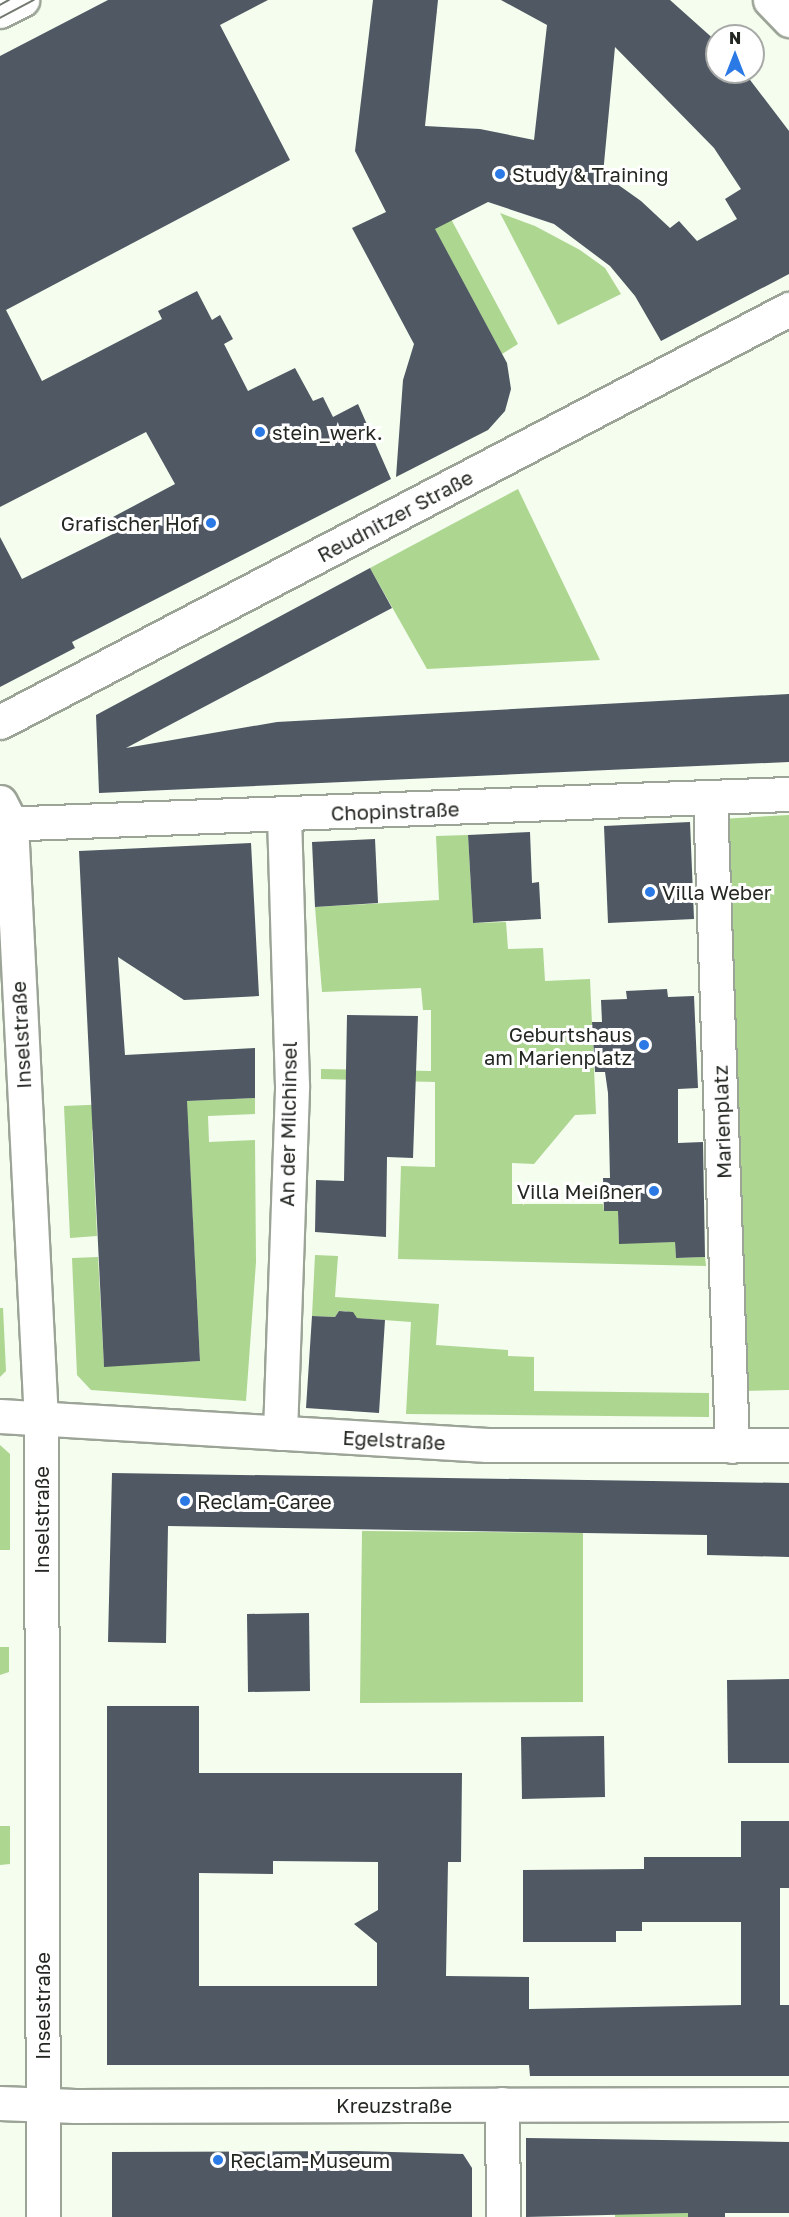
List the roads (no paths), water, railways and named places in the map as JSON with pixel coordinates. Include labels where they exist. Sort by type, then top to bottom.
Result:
[{"type":"street","points":[[0,11],[22,0]]},
{"type":"street","points":[[770,0],[789,20]]},
{"type":"street","name":"Reudnitzer Straße","points":[[0,722],[789,309]]},
{"type":"street","name":"Chopinstraße","points":[[4,817],[284,815],[789,794]]},
{"type":"street","name":"Marienplatz","points":[[710,798],[732,1446]]},
{"type":"street","name":"An der Milchinsel","points":[[280,1433],[291,1084],[284,815]]},
{"type":"street","name":"Inselstraße","points":[[4,817],[41,1420],[43,2217]]},
{"type":"street","name":"Egelstraße","points":[[0,1416],[487,1445],[789,1445]]},
{"type":"street","name":"Kreuzstraße","points":[[0,2103],[42,2106],[789,2104]]},
{"type":"street","points":[[502,2104],[503,2217]]},
{"type":"tram line","points":[[0,5],[9,0]]},
{"type":"tram line","points":[[0,18],[34,0]]},
{"type":"place","name":"Study & Training","points":[[500,174]]},
{"type":"place","name":"stein_werk.","points":[[260,432]]},
{"type":"place","name":"Grafischer Hof","points":[[211,523]]},
{"type":"place","name":"Villa Weber","points":[[650,892]]},
{"type":"place","name":"Geburtshaus am Marienplatz","points":[[644,1045]]},
{"type":"place","name":"Villa Meißner","points":[[654,1191]]},
{"type":"place","name":"Reclam-Caree","points":[[185,1501]]},
{"type":"place","name":"Reclam-Museum","points":[[218,2160]]}]
